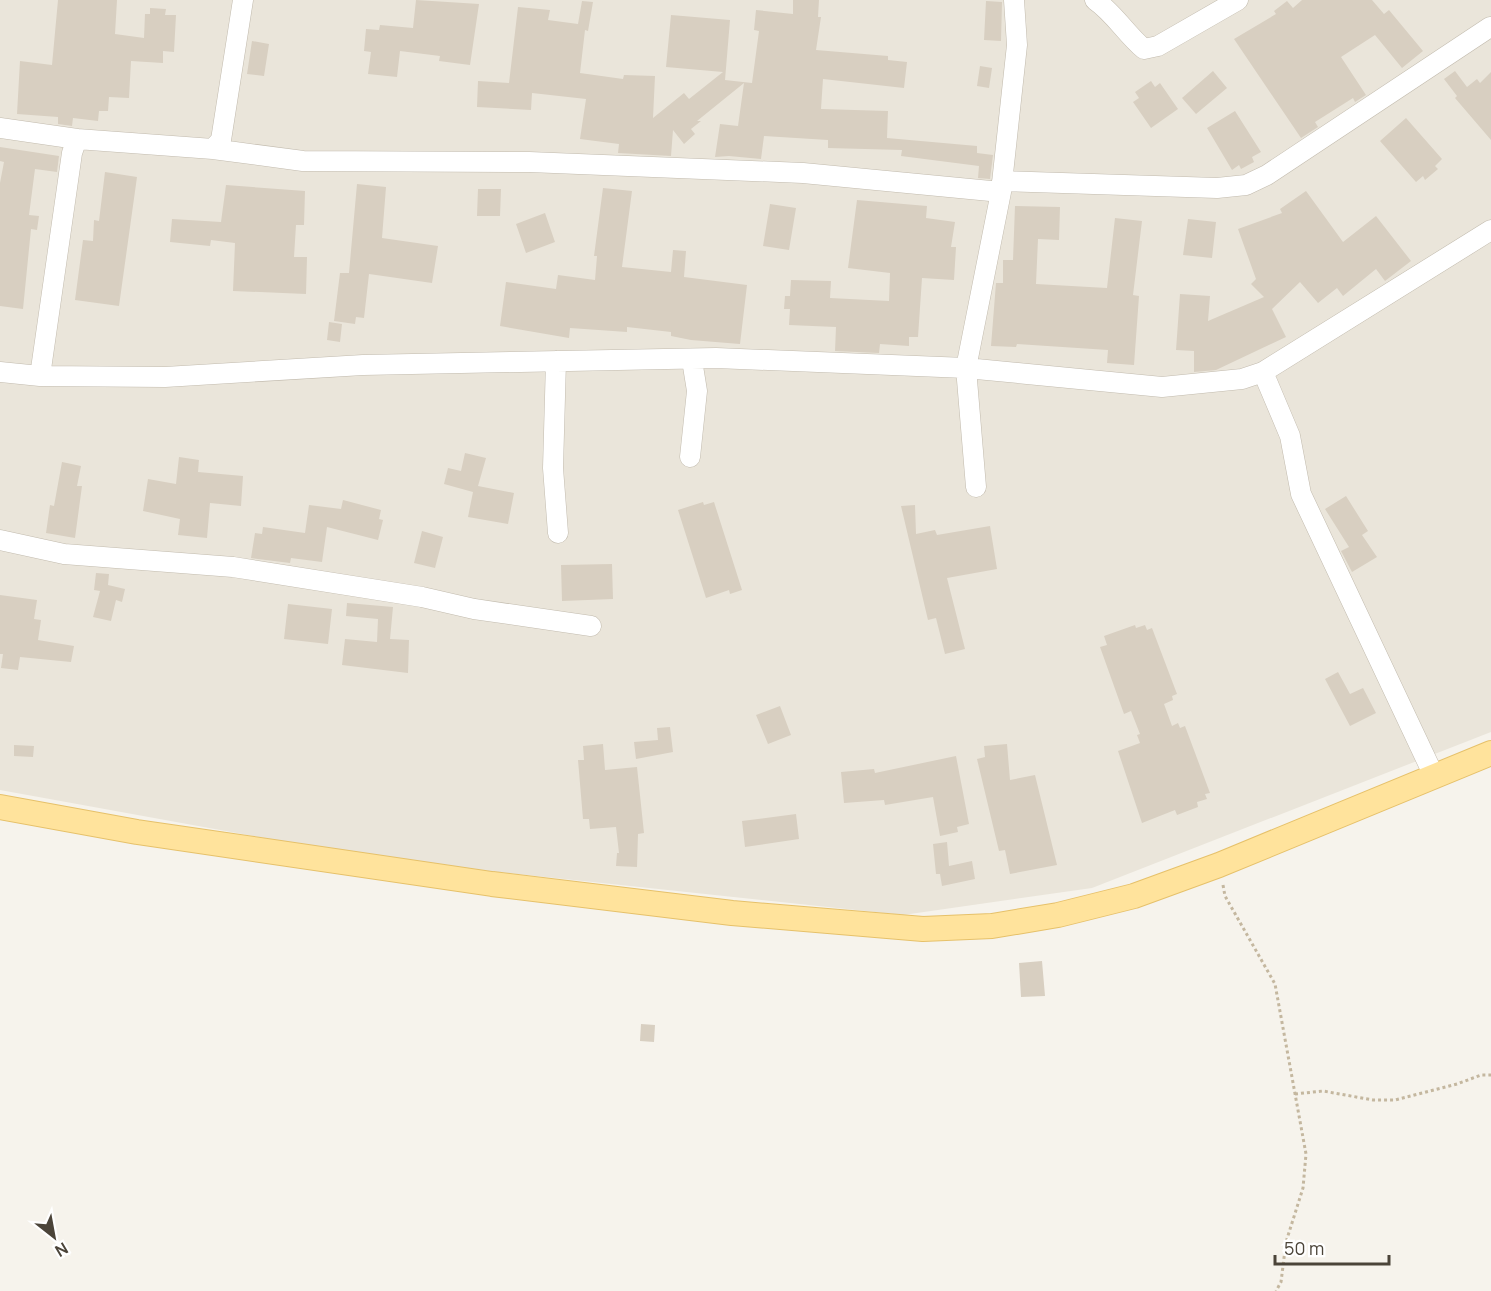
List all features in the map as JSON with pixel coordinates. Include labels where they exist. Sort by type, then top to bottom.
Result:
[{"type":"main road","points":[[0,807],[137,832],[492,884],[732,913],[923,929],[992,926],[1058,915],[1134,896],[1219,865],[1491,753]]},
{"type":"street","points":[[213,149],[221,141],[243,0]]},
{"type":"street","points":[[976,487],[966,368],[1002,187],[1017,45],[1014,0]]},
{"type":"street","points":[[1095,0],[1104,6],[1131,38],[1144,49],[1158,46],[1238,0]]},
{"type":"street","points":[[0,128],[77,139],[213,149],[303,161],[529,162],[803,172],[1002,187],[1217,188],[1246,186],[1267,175],[1378,104],[1490,27]]},
{"type":"street","points":[[40,376],[72,153],[77,139]]},
{"type":"street","points":[[0,372],[40,376],[165,377],[363,365],[692,360],[966,368],[1162,387],[1242,379],[1263,372],[1491,230]]},
{"type":"street","points":[[690,457],[696,392],[692,360]]},
{"type":"street","points":[[556,361],[553,477],[558,533]]},
{"type":"street","points":[[1263,372],[1290,436],[1301,494],[1434,776]]},
{"type":"street","points":[[0,540],[64,554],[233,567],[423,597],[474,609],[591,626]]},
{"type":"path","points":[[1219,865],[1225,896],[1275,984],[1306,1154],[1303,1188],[1286,1242],[1281,1282],[1276,1291]]},
{"type":"path","points":[[1295,1094],[1323,1091],[1373,1100],[1395,1100],[1457,1084],[1481,1075],[1491,1075]]},
{"type":"shaded area","points":[[0,0],[1491,0],[1491,732],[1092,888],[903,915],[385,860],[0,790]]},
{"type":"building","points":[[58,0],[117,0],[115,34],[144,38],[145,14],[150,14],[150,8],[166,9],[165,15],[176,15],[174,52],[163,51],[163,63],[131,61],[129,98],[109,97],[108,111],[99,111],[98,121],[73,118],[72,126],[58,124],[58,117],[17,114],[20,61],[52,65]]},
{"type":"building","points":[[416,0],[479,4],[470,65],[439,61],[440,56],[400,51],[397,77],[368,74],[371,52],[364,51],[366,29],[379,30],[380,25],[413,28]]},
{"type":"building","points":[[793,0],[819,0],[818,17],[821,17],[816,50],[888,56],[888,60],[907,62],[904,88],[823,79],[821,109],[888,111],[887,138],[977,146],[977,153],[993,155],[990,179],[978,178],[979,166],[901,156],[902,150],[828,148],[828,140],[764,136],[761,159],[715,157],[720,124],[738,126],[744,83],[697,121],[701,121],[691,129],[695,134],[684,144],[673,130],[671,156],[618,153],[619,144],[580,139],[586,99],[532,93],[531,110],[477,107],[478,81],[509,83],[518,7],[550,10],[548,20],[578,24],[582,1],[593,2],[588,31],[585,30],[580,73],[623,79],[624,75],[655,76],[653,118],[684,93],[689,99],[723,72],[666,67],[671,15],[730,20],[725,80],[752,83],[759,31],[754,30],[756,10],[793,14]]},
{"type":"building","points":[[1302,0],[1372,0],[1384,14],[1389,10],[1423,51],[1402,68],[1375,35],[1341,57],[1366,95],[1355,102],[1353,98],[1315,122],[1318,127],[1301,138],[1234,39],[1276,14],[1274,11],[1287,1],[1293,8]]},
{"type":"building","points":[[986,1],[1002,2],[1001,41],[984,40]]},
{"type":"building","points":[[252,41],[269,44],[264,76],[247,74]]},
{"type":"building","points":[[980,66],[992,68],[989,88],[977,86]]},
{"type":"building","points":[[1213,71],[1227,88],[1196,114],[1182,98]]},
{"type":"building","points":[[1455,71],[1467,87],[1477,79],[1480,83],[1491,72],[1491,140],[1455,98],[1457,96],[1444,79]]},
{"type":"building","points":[[1151,81],[1155,87],[1160,83],[1178,109],[1151,128],[1133,102],[1139,98],[1135,92]]},
{"type":"building","points":[[1235,111],[1261,152],[1252,157],[1254,162],[1241,169],[1239,165],[1232,170],[1207,128]]},
{"type":"building","points":[[1406,118],[1442,159],[1435,166],[1438,169],[1425,180],[1423,176],[1416,182],[1380,141]]},
{"type":"building","points":[[0,147],[59,156],[57,172],[35,169],[29,215],[39,216],[37,230],[31,229],[23,309],[0,306],[0,183],[4,162],[0,161]]},
{"type":"building","points":[[105,172],[137,177],[119,306],[75,300],[83,240],[93,241],[94,220],[99,221]]},
{"type":"building","points":[[357,184],[386,187],[382,238],[438,246],[432,283],[369,274],[364,318],[356,317],[355,324],[334,321],[340,273],[349,273]]},
{"type":"building","points":[[226,185],[305,191],[304,225],[296,225],[294,257],[307,257],[306,294],[233,291],[235,243],[211,240],[210,246],[170,242],[172,219],[221,222]]},
{"type":"building","points":[[603,188],[632,191],[622,267],[671,272],[673,250],[686,251],[684,277],[747,285],[740,344],[691,340],[671,336],[671,332],[627,327],[627,332],[570,328],[569,338],[500,326],[506,282],[556,289],[558,275],[595,280],[597,256],[594,256]]},
{"type":"building","points":[[478,189],[501,189],[500,216],[477,216]]},
{"type":"building","points":[[1306,191],[1343,242],[1376,216],[1411,261],[1385,281],[1376,269],[1343,296],[1337,288],[1318,303],[1300,282],[1272,309],[1286,337],[1216,370],[1194,372],[1194,351],[1176,350],[1180,294],[1210,296],[1208,321],[1264,297],[1251,284],[1256,279],[1238,229],[1282,213],[1280,209]]},
{"type":"building","points":[[857,200],[927,206],[926,218],[955,222],[951,247],[956,247],[954,280],[922,278],[918,337],[909,337],[909,346],[880,344],[879,353],[835,351],[836,327],[789,325],[790,309],[784,309],[785,296],[790,296],[791,280],[831,281],[830,298],[889,301],[890,273],[848,268]]},
{"type":"building","points":[[770,204],[796,208],[789,250],[763,246]]},
{"type":"building","points":[[1015,206],[1060,207],[1059,240],[1038,239],[1036,284],[1107,288],[1115,218],[1142,221],[1133,295],[1139,296],[1134,365],[1107,363],[1108,350],[1017,344],[1016,347],[991,346],[996,283],[1003,283],[1003,260],[1013,260]]},
{"type":"building","points":[[545,213],[555,242],[526,253],[516,224]]},
{"type":"building","points":[[1188,219],[1216,222],[1212,258],[1183,255]]},
{"type":"building","points":[[329,322],[342,324],[340,342],[327,340]]},
{"type":"building","points":[[465,453],[486,458],[478,486],[514,493],[508,524],[468,517],[473,492],[444,484],[448,468],[461,471]]},
{"type":"building","points":[[179,457],[199,460],[198,472],[243,476],[241,506],[210,503],[207,538],[178,535],[180,519],[143,511],[148,479],[176,484]]},
{"type":"building","points":[[62,462],[81,466],[77,486],[82,486],[75,538],[46,533],[50,505],[54,506]]},
{"type":"building","points":[[1346,496],[1368,531],[1362,535],[1377,557],[1352,572],[1341,551],[1349,547],[1325,509]]},
{"type":"building","points":[[343,500],[381,510],[379,519],[383,520],[378,540],[327,527],[322,562],[291,558],[290,563],[251,558],[255,533],[262,534],[263,527],[305,533],[309,505],[341,509]]},
{"type":"building","points":[[703,502],[704,505],[714,502],[742,590],[730,594],[729,590],[706,598],[678,510]]},
{"type":"building","points":[[915,505],[916,534],[935,530],[937,535],[990,526],[997,569],[947,578],[965,649],[945,654],[936,618],[928,620],[901,506]]},
{"type":"building","points":[[422,531],[443,537],[435,568],[414,563]]},
{"type":"building","points":[[612,564],[613,599],[562,601],[561,565]]},
{"type":"building","points":[[96,573],[109,574],[108,585],[125,589],[122,602],[116,600],[111,621],[93,617],[100,591],[94,590]]},
{"type":"building","points":[[0,595],[37,600],[34,619],[41,620],[38,640],[74,646],[71,662],[20,657],[18,670],[1,668],[3,654],[0,654]]},
{"type":"building","points":[[347,603],[393,607],[390,639],[409,640],[408,673],[342,665],[345,639],[377,642],[378,619],[346,616]]},
{"type":"building","points":[[288,604],[332,609],[328,644],[284,639]]},
{"type":"building","points":[[1135,625],[1136,628],[1145,625],[1147,630],[1152,628],[1177,694],[1172,696],[1173,700],[1164,704],[1172,726],[1178,723],[1180,728],[1185,726],[1210,793],[1205,794],[1207,799],[1197,802],[1198,807],[1177,815],[1175,810],[1142,823],[1118,751],[1140,743],[1137,735],[1140,734],[1131,711],[1124,714],[1100,647],[1107,645],[1104,636]]},
{"type":"building","points":[[1338,672],[1350,694],[1363,688],[1376,713],[1350,726],[1325,679]]},
{"type":"building","points":[[780,706],[791,735],[768,744],[756,715]]},
{"type":"building","points":[[670,727],[673,752],[636,759],[634,742],[658,740],[657,728]]},
{"type":"building","points":[[603,744],[605,770],[637,767],[644,833],[638,834],[637,867],[616,866],[617,853],[619,853],[616,827],[590,829],[589,819],[583,819],[578,760],[584,760],[583,746]]},
{"type":"building","points":[[1007,744],[1010,780],[1035,775],[1057,865],[1010,874],[1005,850],[999,851],[977,759],[985,757],[984,746]]},
{"type":"building","points":[[14,745],[34,746],[33,757],[14,756]]},
{"type":"building","points":[[956,756],[969,824],[957,827],[958,832],[940,836],[933,797],[885,805],[884,800],[844,803],[841,772],[874,769],[875,773]]},
{"type":"building","points":[[796,814],[799,839],[745,847],[742,821]]},
{"type":"building","points":[[947,842],[949,866],[972,861],[975,879],[942,886],[940,874],[936,874],[933,844]]},
{"type":"building","points":[[1042,961],[1045,996],[1021,997],[1019,963]]},
{"type":"building","points":[[641,1024],[655,1025],[654,1042],[640,1041]]}]
